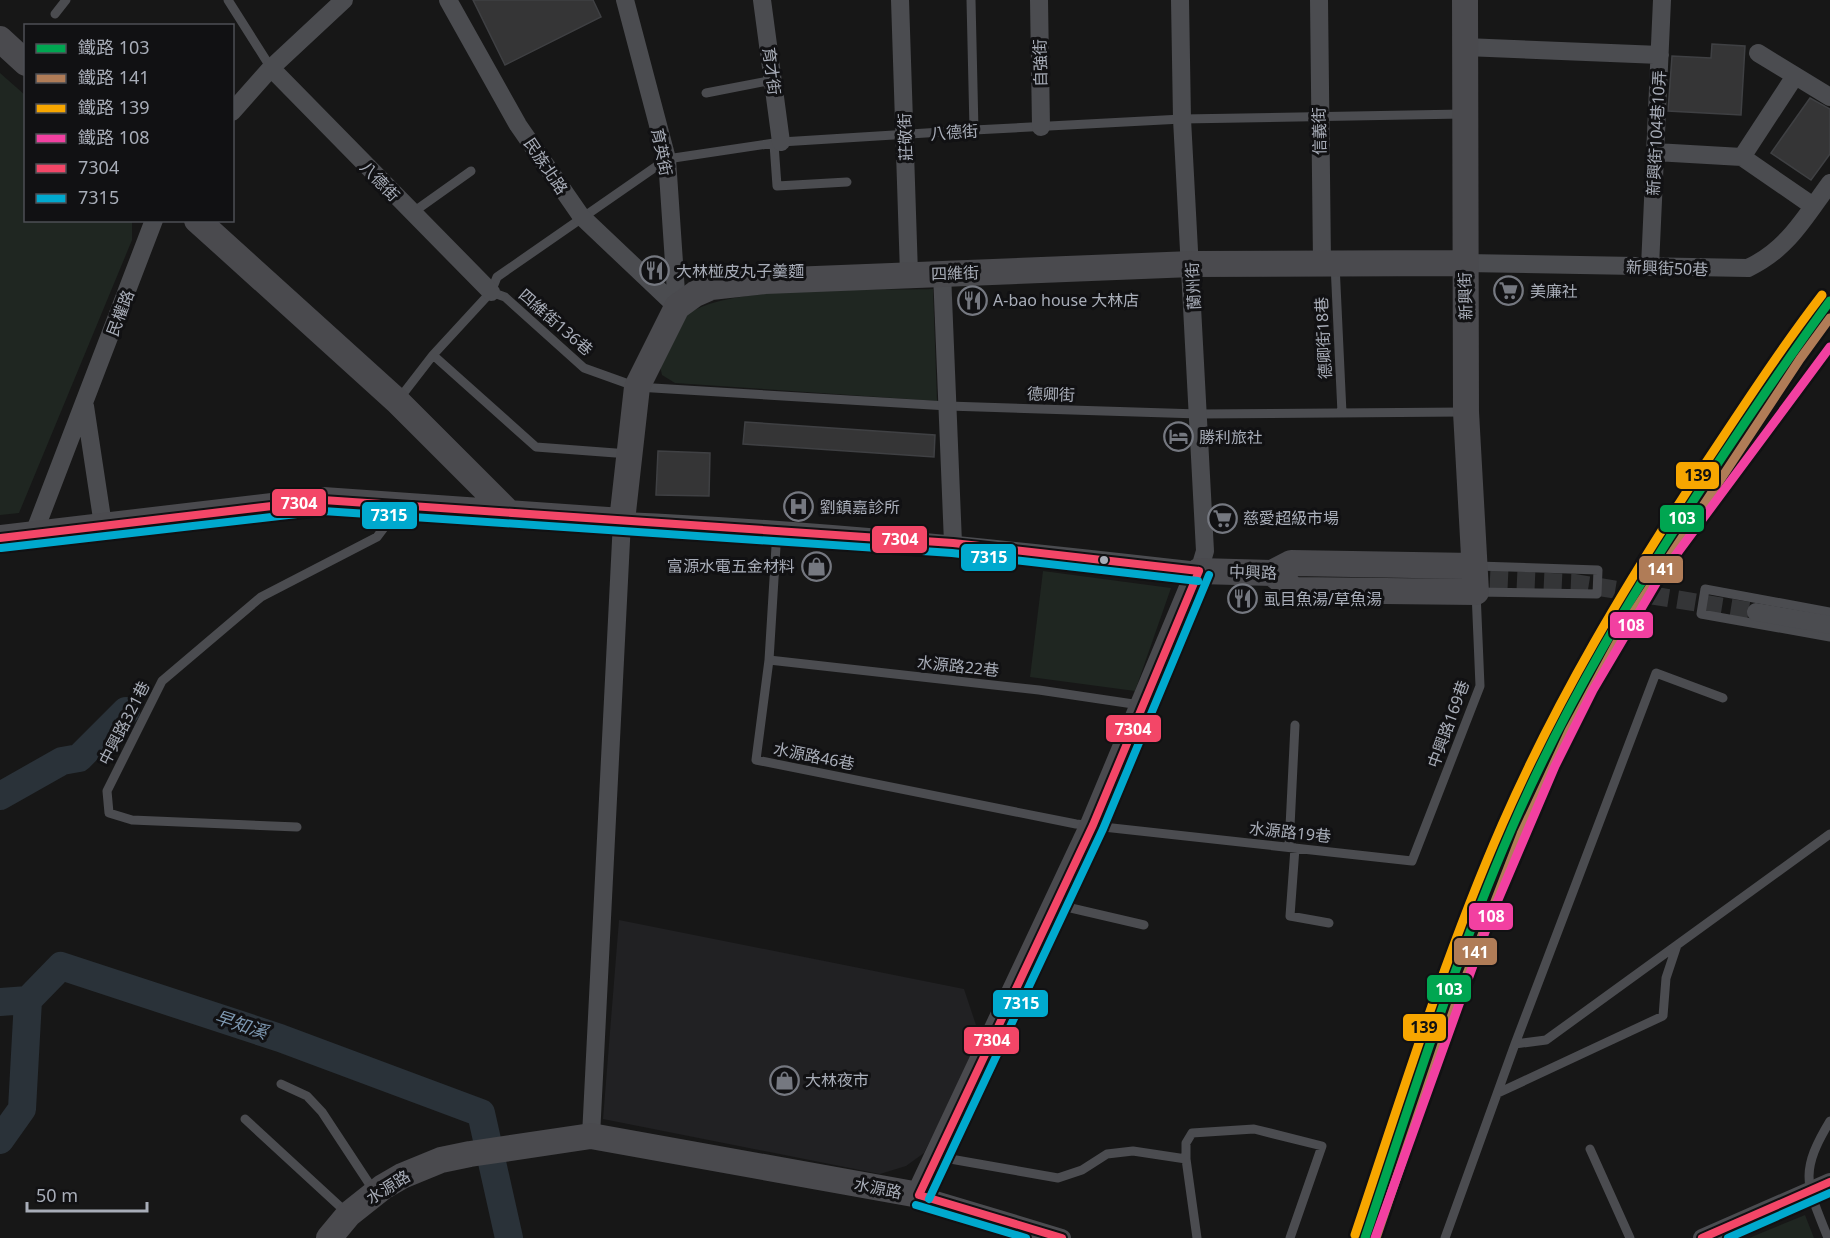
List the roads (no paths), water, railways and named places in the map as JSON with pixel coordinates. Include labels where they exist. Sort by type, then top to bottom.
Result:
[{"type":"street","points":[[234,110],[271,68],[344,0]]},
{"type":"street","name":"民族北路","points":[[448,0],[518,125],[581,216],[677,307]]},
{"type":"street","name":"育英街","points":[[625,0],[666,159],[677,307]]},
{"type":"street","name":"育才街","points":[[762,0],[773,80],[777,143]]},
{"type":"street","name":"莊敬街","points":[[900,0],[909,274]]},
{"type":"street","name":"自強街","points":[[1039,0],[1041,127]]},
{"type":"street","name":"蘭州街","points":[[1180,0],[1182,119],[1192,264],[1205,551],[1199,571]]},
{"type":"street","name":"信義街","points":[[1319,0],[1319,116],[1328,262]]},
{"type":"street","name":"新興街","points":[[1465,0],[1466,412],[1476,592]]},
{"type":"street","name":"新興街104巷10弄","points":[[1650,267],[1662,0]]},
{"type":"street","points":[[0,39],[24,61]]},
{"type":"street","points":[[1465,47],[1660,55]]},
{"type":"street","points":[[1758,53],[1830,97]]},
{"type":"street","name":"八德街","points":[[271,68],[491,292]]},
{"type":"street","points":[[1742,158],[1795,76]]},
{"type":"street","points":[[1655,152],[1742,158],[1814,206]]},
{"type":"street","name":"新興街50巷","points":[[1464,263],[1748,268],[1769,259],[1786,244],[1830,183]]},
{"type":"street","name":"民權路","points":[[34,533],[153,222]]},
{"type":"street","points":[[199,222],[397,401],[507,512]]},
{"type":"street","name":"四維街","points":[[677,307],[711,286],[765,281],[1192,264],[1464,263]]},
{"type":"street","points":[[942,273],[953,543]]},
{"type":"street","points":[[591,1136],[622,521],[637,387],[677,307]]},
{"type":"street","name":"民權路","points":[[85,405],[103,525]]},
{"type":"street","name":"中興路","points":[[0,538],[323,500],[399,507],[507,512],[953,543],[1199,571],[1279,573]]},
{"type":"street","points":[[1474,566],[1291,563],[1279,573],[1294,590],[1476,592]]},
{"type":"street","name":"水源路","points":[[329,1238],[349,1214],[376,1192],[402,1176],[441,1160],[517,1145],[591,1136],[919,1195],[939,1157],[1093,825],[1199,571]]},
{"type":"street","points":[[1756,612],[1830,625]]},
{"type":"street","points":[[1702,1238],[1830,1182]]},
{"type":"street","points":[[919,1195],[1062,1238]]},
{"type":"lane","points":[[54,14],[66,0]]},
{"type":"lane","points":[[228,0],[271,68]]},
{"type":"lane","points":[[971,0],[974,130]]},
{"type":"lane","points":[[706,93],[773,80]]},
{"type":"lane","name":"八德街","points":[[397,401],[433,355],[491,292],[497,277],[581,216],[666,159],[777,143],[974,130],[1182,119],[1465,114]]},
{"type":"lane","points":[[777,143],[777,186],[847,183]]},
{"type":"lane","points":[[411,213],[471,171]]},
{"type":"lane","name":"德卿街18巷","points":[[1328,262],[1342,413]]},
{"type":"lane","name":"四維街136巷","points":[[491,292],[505,297],[584,368],[637,387]]},
{"type":"lane","points":[[433,355],[536,447],[629,454]]},
{"type":"lane","name":"德卿街","points":[[637,387],[948,406],[1199,414],[1466,412]]},
{"type":"lane","name":"中興路321巷","points":[[297,827],[132,820],[109,813],[107,791],[162,681],[261,597],[377,537],[399,507]]},
{"type":"lane","name":"水源路46巷","points":[[777,530],[769,660],[756,760],[1076,824],[1093,825]]},
{"type":"lane","points":[[1474,566],[1598,570],[1597,594],[1476,592]]},
{"type":"lane","points":[[1830,612],[1705,589],[1701,614],[1830,637]]},
{"type":"lane","name":"中興路169巷","points":[[1438,793],[1480,686],[1476,592]]},
{"type":"lane","name":"水源路22巷","points":[[769,660],[1039,690],[1143,705]]},
{"type":"lane","points":[[1445,1238],[1515,1044],[1656,673],[1722,698]]},
{"type":"lane","points":[[1295,725],[1290,916],[1329,923]]},
{"type":"lane","name":"水源路19巷","points":[[1093,825],[1412,861],[1438,793]]},
{"type":"lane","points":[[1515,1044],[1546,1040],[1830,834]]},
{"type":"lane","points":[[1056,905],[1144,925]]},
{"type":"lane","points":[[1498,1093],[1663,1016],[1666,978],[1677,945]]},
{"type":"lane","points":[[281,1084],[307,1096],[322,1112],[376,1192]]},
{"type":"lane","points":[[245,1119],[349,1214]]},
{"type":"lane","points":[[1828,1238],[1810,1192],[1808,1166],[1830,1121]]},
{"type":"lane","points":[[1197,1238],[1186,1160],[1186,1143],[1192,1133],[1254,1129],[1322,1146],[1290,1238]]},
{"type":"lane","points":[[1590,1149],[1630,1238]]},
{"type":"lane","points":[[939,1157],[1059,1178],[1082,1170],[1107,1154],[1133,1151],[1186,1160]]},
{"type":"waterway","points":[[0,796],[62,761],[79,758],[126,711]]},
{"type":"waterway","name":"早知溪","points":[[0,1140],[22,1109],[28,1000],[61,966],[280,1038],[481,1113],[509,1238]]},
{"type":"waterway","points":[[0,1002],[28,1000]]},
{"type":"tunnel","points":[[1463,578],[1574,583],[1756,612]]},
{"type":"rail line","name":"139","points":[[1355,1235],[1424,1028],[1461,926],[1523,778],[1569,687],[1673,513],[1760,381],[1822,295]]},
{"type":"rail line","name":"103","points":[[1365,1238],[1471,930],[1511,830],[1554,737],[1628,604],[1655,561],[1754,409],[1830,301]]},
{"type":"rail line","name":"141","points":[[1376,1238],[1458,997],[1521,834],[1569,731],[1630,618],[1800,359],[1830,318]]},
{"type":"rail line","name":"108","points":[[1375,1238],[1489,921],[1555,766],[1593,690],[1661,575],[1830,347]]},
{"type":"place","name":"大林椪皮丸子羹麵","points":[[655,271]]},
{"type":"place","name":"美廉社","points":[[1509,291]]},
{"type":"place","name":"A-bao house 大林店","points":[[972,300]]},
{"type":"place","name":"勝利旅社","points":[[1178,437]]},
{"type":"place","name":"劉鎮嘉診所","points":[[799,507]]},
{"type":"place","name":"慈愛超級市場","points":[[1222,518]]},
{"type":"place","name":"富源水電五金材料","points":[[816,566]]},
{"type":"place","name":"虱目魚湯/草魚湯","points":[[1243,599]]},
{"type":"place","name":"大林夜市","points":[[784,1080]]}]
